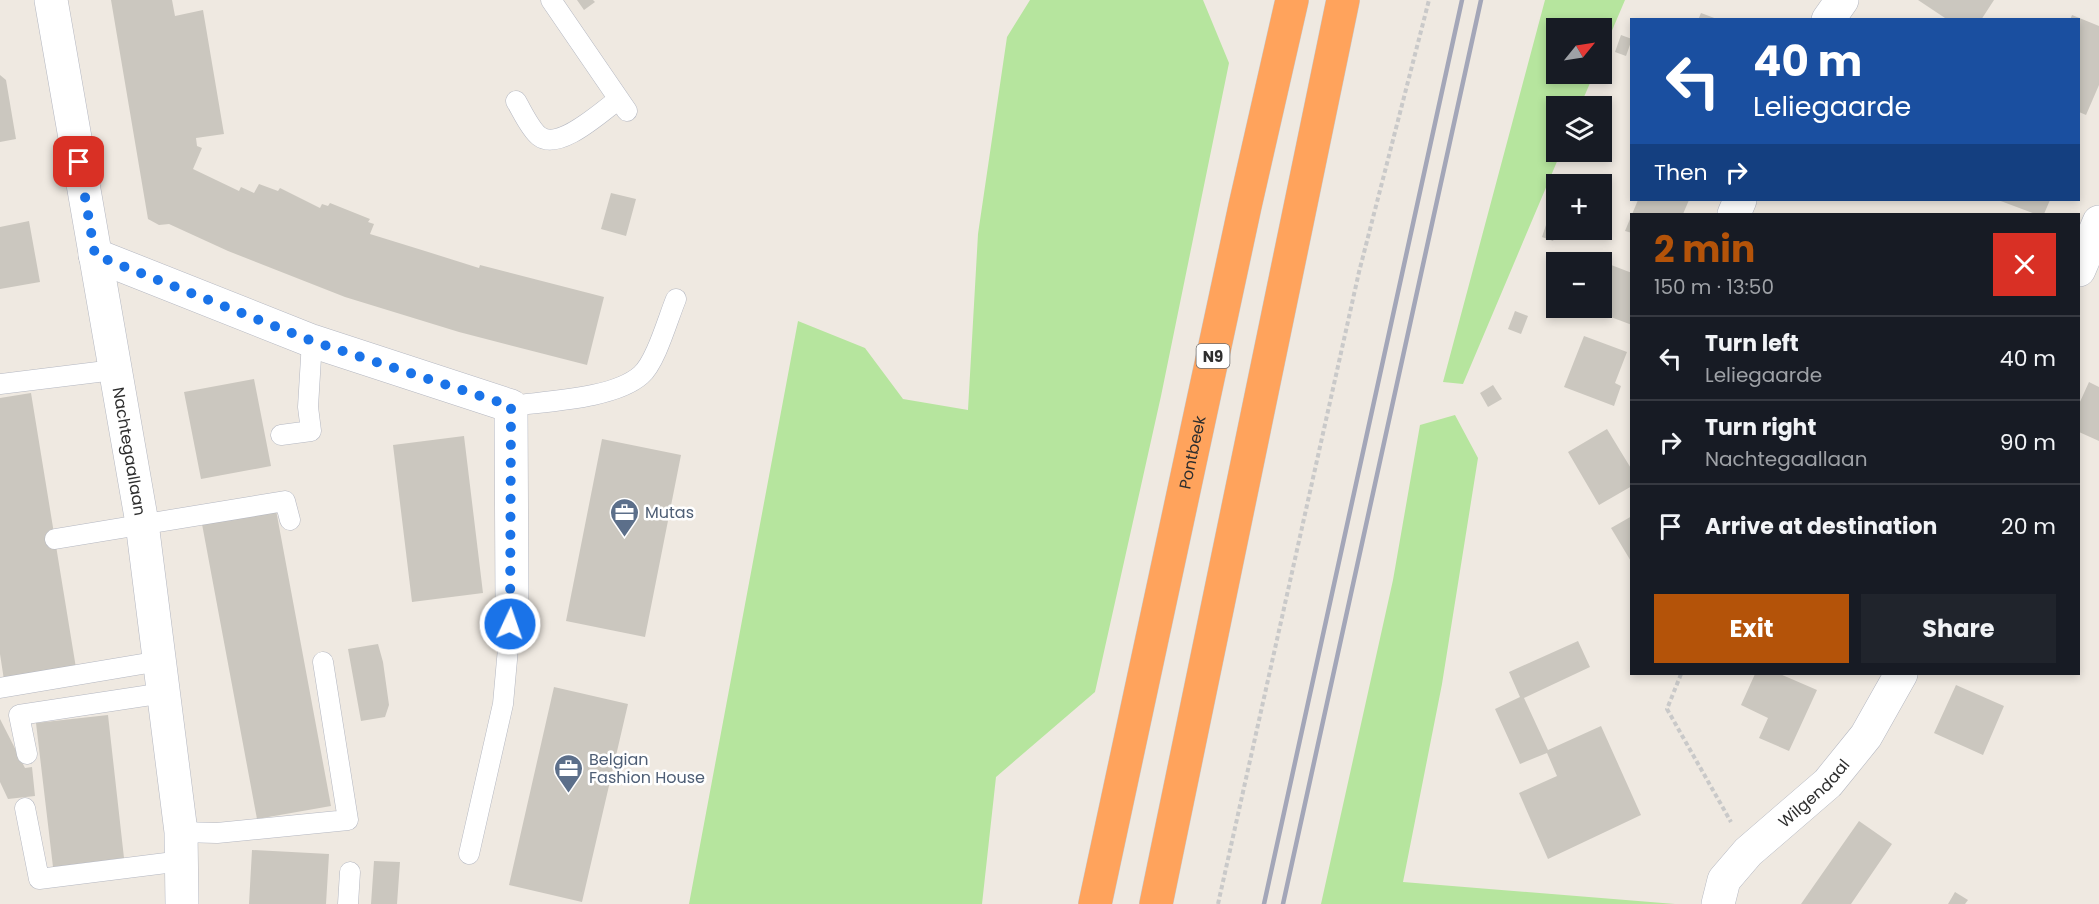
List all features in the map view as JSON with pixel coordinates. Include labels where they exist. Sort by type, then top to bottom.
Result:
[{"type":"highway","name":"Pontbeek","points":[[1095,904],[1242,218],[1292,0]]},
{"type":"highway","points":[[1156,904],[1343,0]]},
{"type":"street","name":"Nachtegaallaan","points":[[51,0],[142,523],[182,847],[182,904]]},
{"type":"street","points":[[1829,18],[1842,0]]},
{"type":"street","points":[[2080,268],[2099,222]]},
{"type":"street","points":[[95,255],[312,341],[511,406],[512,604]]},
{"type":"street","name":"Wilgendaal","points":[[1718,904],[1724,880],[1748,852],[1828,783],[1866,736],[1900,675]]},
{"type":"lane","points":[[516,101],[538,136],[550,141],[560,140],[623,105],[551,0]]},
{"type":"lane","points":[[511,406],[603,392],[625,385],[642,374],[676,299]]},
{"type":"lane","points":[[281,435],[311,431],[308,407],[312,341]]},
{"type":"lane","points":[[0,384],[114,370]]},
{"type":"lane","points":[[55,539],[285,501],[290,520]]},
{"type":"lane","points":[[469,854],[503,704],[512,604]]},
{"type":"lane","points":[[0,688],[160,660]]},
{"type":"lane","points":[[25,808],[39,879],[182,847],[217,833],[348,820],[323,662]]},
{"type":"lane","points":[[27,754],[19,715],[164,693]]},
{"type":"lane","points":[[348,904],[350,872]]},
{"type":"path","points":[[1218,904],[1359,272],[1430,0]]},
{"type":"path","points":[[1681,675],[1667,709],[1748,852]]},
{"type":"green space","points":[[1030,0],[1203,0],[1229,63],[1161,396],[1095,692],[996,777],[982,904],[689,904],[798,321],[865,348],[903,399],[968,410],[978,234],[1007,37]]},
{"type":"green space","points":[[1545,0],[1625,0],[1612,31],[1612,18],[1546,18],[1546,84],[1590,84],[1584,96],[1546,96],[1546,162],[1557,162],[1552,174],[1546,174],[1546,188],[1463,384],[1443,382]]},
{"type":"green space","points":[[1455,415],[1478,458],[1442,684],[1403,882],[1675,904],[1321,904],[1393,580],[1420,425]]},
{"type":"building","points":[[111,0],[172,0],[175,16],[203,10],[224,134],[196,138],[197,146],[202,148],[193,169],[239,191],[241,187],[254,193],[259,184],[278,191],[280,188],[320,208],[322,204],[328,206],[330,203],[370,219],[368,222],[374,224],[370,234],[479,268],[480,265],[604,297],[587,365],[459,332],[345,297],[228,251],[169,224],[159,225],[148,219]]},
{"type":"building","points":[[577,0],[593,0],[595,2],[584,10]]},
{"type":"building","points":[[1918,0],[1994,0],[1982,18],[1945,18]]},
{"type":"building","points":[[1701,13],[1714,18],[1699,18]]},
{"type":"building","points":[[2080,18],[2099,26],[2099,85],[2086,115],[2080,112]]},
{"type":"building","points":[[1621,35],[1630,38],[1626,56],[1615,52]]},
{"type":"building","points":[[0,75],[6,80],[16,139],[0,142]]},
{"type":"building","points":[[611,193],[636,199],[626,236],[601,229]]},
{"type":"building","points":[[1638,201],[1689,201],[1683,213],[1632,213]]},
{"type":"building","points":[[2001,201],[2050,201],[2044,213],[2032,213]]},
{"type":"building","points":[[1630,219],[1630,232],[1625,231]]},
{"type":"building","points":[[29,221],[40,282],[0,289],[0,227]]},
{"type":"building","points":[[1546,225],[1546,238],[1542,237]]},
{"type":"building","points":[[1612,265],[1630,272],[1630,324],[1612,317]]},
{"type":"building","points":[[1515,311],[1528,316],[1521,334],[1508,329]]},
{"type":"building","points":[[1584,336],[1627,352],[1615,383],[1621,386],[1614,406],[1564,387]]},
{"type":"building","points":[[254,379],[271,466],[201,479],[184,392]]},
{"type":"building","points":[[2089,382],[2099,387],[2099,441],[2080,432],[2080,402]]},
{"type":"building","points":[[1493,385],[1502,399],[1488,407],[1480,393]]},
{"type":"building","points":[[31,393],[76,668],[4,680],[0,654],[0,398]]},
{"type":"building","points":[[1607,429],[1630,467],[1630,487],[1599,505],[1568,452]]},
{"type":"building","points":[[464,436],[483,593],[412,602],[393,445]]},
{"type":"building","name":"Mutas","points":[[602,439],[681,455],[645,637],[566,621]]},
{"type":"building","points":[[276,510],[331,806],[257,819],[202,524]]},
{"type":"building","points":[[1630,517],[1630,560],[1611,528]]},
{"type":"building","points":[[1578,641],[1590,667],[1524,698],[1548,750],[1601,726],[1641,815],[1548,859],[1519,793],[1557,776],[1547,753],[1520,764],[1495,709],[1520,697],[1509,672]]},
{"type":"building","points":[[378,644],[389,705],[385,717],[361,721],[348,649]]},
{"type":"building","points":[[1755,675],[1782,675],[1817,690],[1789,751],[1759,738],[1768,718],[1741,705]]},
{"type":"building","points":[[1956,685],[2004,706],[1983,755],[1934,733]]},
{"type":"building","name":"Belgian Fashion House","points":[[554,687],[628,704],[582,902],[509,885]]},
{"type":"building","points":[[108,715],[124,858],[53,867],[36,723]]},
{"type":"building","points":[[0,719],[25,768],[32,767],[35,796],[8,799],[0,782]]},
{"type":"building","points":[[1859,821],[1892,844],[1851,904],[1801,904]]},
{"type":"building","points":[[252,850],[329,854],[326,904],[249,904]]},
{"type":"building","points":[[374,861],[400,862],[397,904],[371,904]]},
{"type":"building","points":[[1955,892],[1968,900],[1965,904],[1948,904]]},
{"type":"railway","points":[[1264,904],[1462,0]]},
{"type":"railway","points":[[1283,904],[1481,0]]},
{"type":"place","name":"Mutas","points":[[624,538]]},
{"type":"place","name":"Belgian Fashion House","points":[[568,794]]},
{"type":"route","points":[[79,162],[95,255],[312,341],[511,406],[512,604],[510,624]]}]
